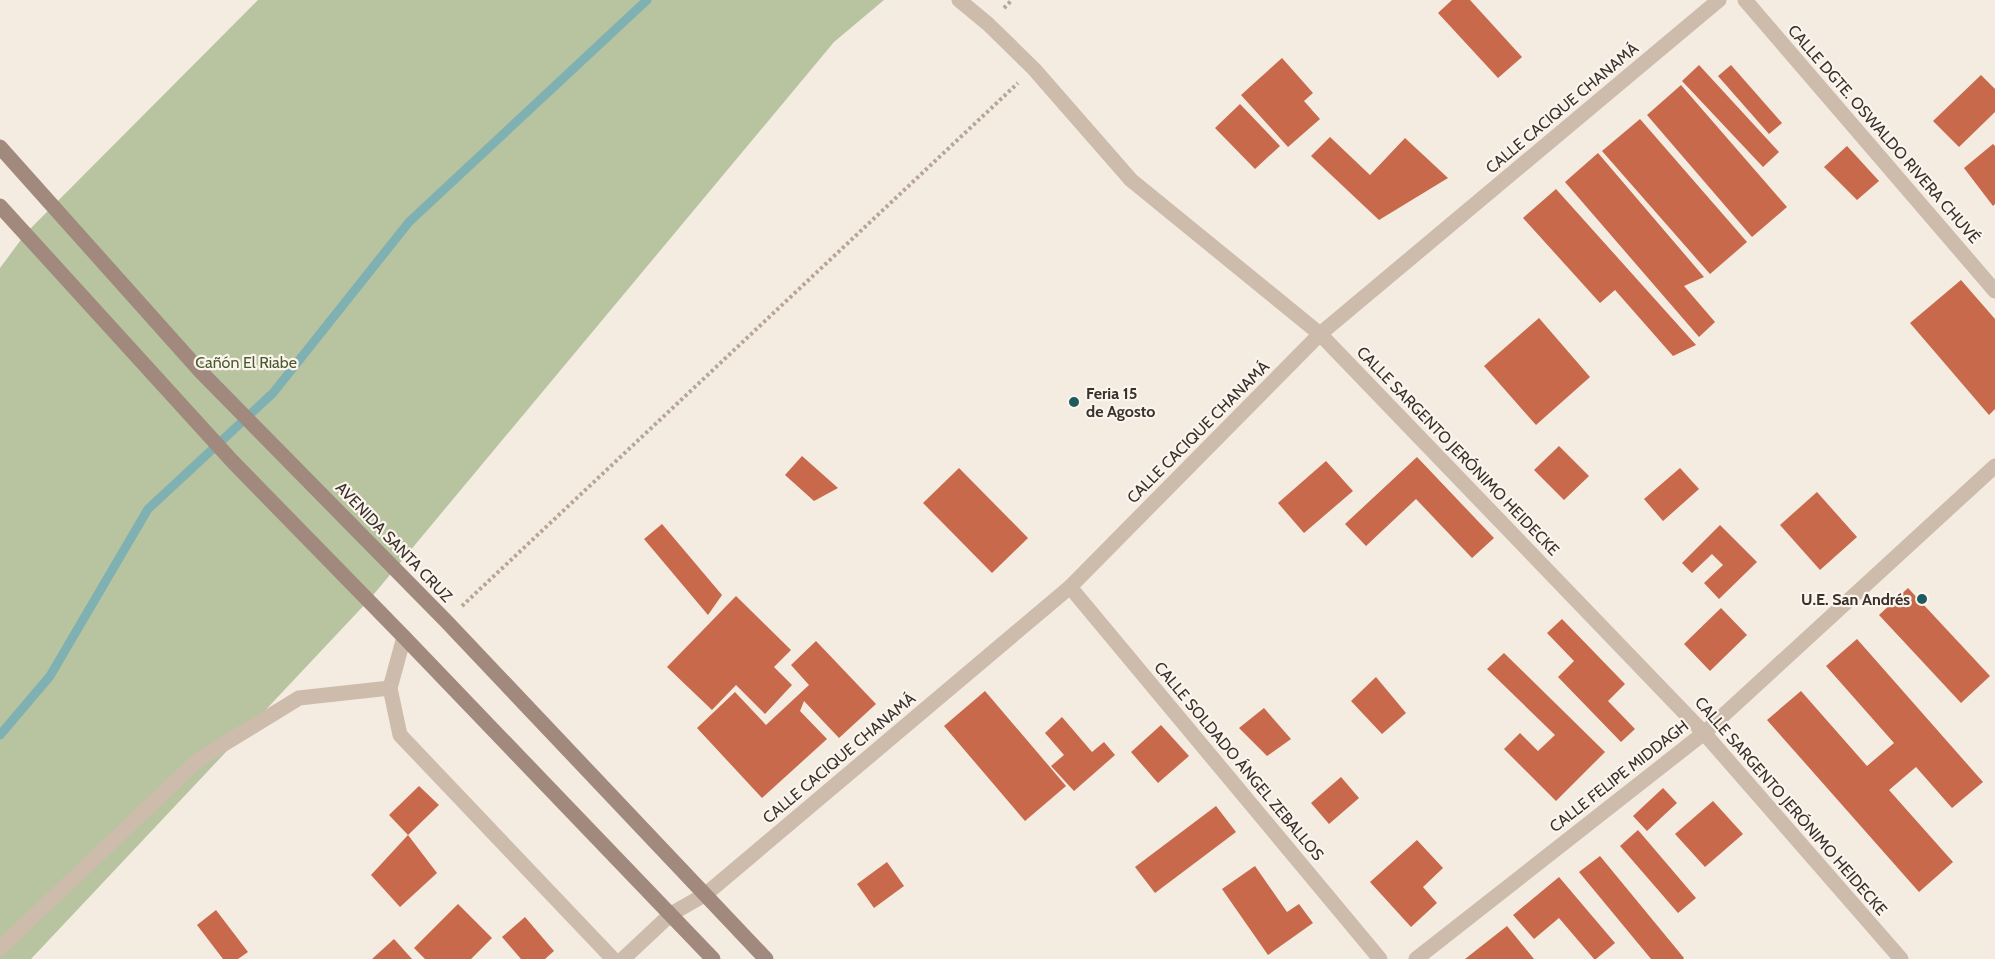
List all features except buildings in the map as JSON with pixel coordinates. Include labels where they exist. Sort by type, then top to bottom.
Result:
[{"type":"main road","name":"AVENIDA SANTA CRUZ","points":[[0,147],[201,372],[446,621],[766,959]]},
{"type":"main road","points":[[0,206],[233,462],[713,959]]},
{"type":"street","name":"CALLE SARGENTO JERÓNIMO HEIDECKE","points":[[959,0],[988,24],[1034,69],[1131,180],[1320,334],[1704,733],[1901,959]]},
{"type":"street","name":"CALLE CACIQUE CHANAMÁ","points":[[623,959],[671,915],[705,894],[1070,587],[1320,334],[1719,0]]},
{"type":"street","name":"CALLE DGTE. OSWALDO RIVERA CHUVÉ","points":[[1745,0],[1995,291]]},
{"type":"street","name":"CALLE FELIPE MIDDAGH","points":[[1416,959],[1704,733],[1995,466]]},
{"type":"street","name":"CALLE SOLDADO ÁNGEL ZEBALLOS","points":[[1070,587],[1380,959]]},
{"type":"street","points":[[404,637],[390,688],[400,735],[613,959]]},
{"type":"street","points":[[0,948],[198,760],[299,698],[390,688]]},
{"type":"path","points":[[446,621],[1034,69]]},
{"type":"green space","name":"Cañón El Riabe","points":[[258,0],[884,0],[834,42],[369,600],[31,959],[0,959],[0,268],[26,233]]},
{"type":"waterway","points":[[0,735],[50,676],[148,509],[273,393],[409,222],[647,0]]},
{"type":"place","name":"Feria 15 de Agosto","points":[[1074,402]]},
{"type":"place","name":"U.E. San Andrés","points":[[1922,599]]}]
